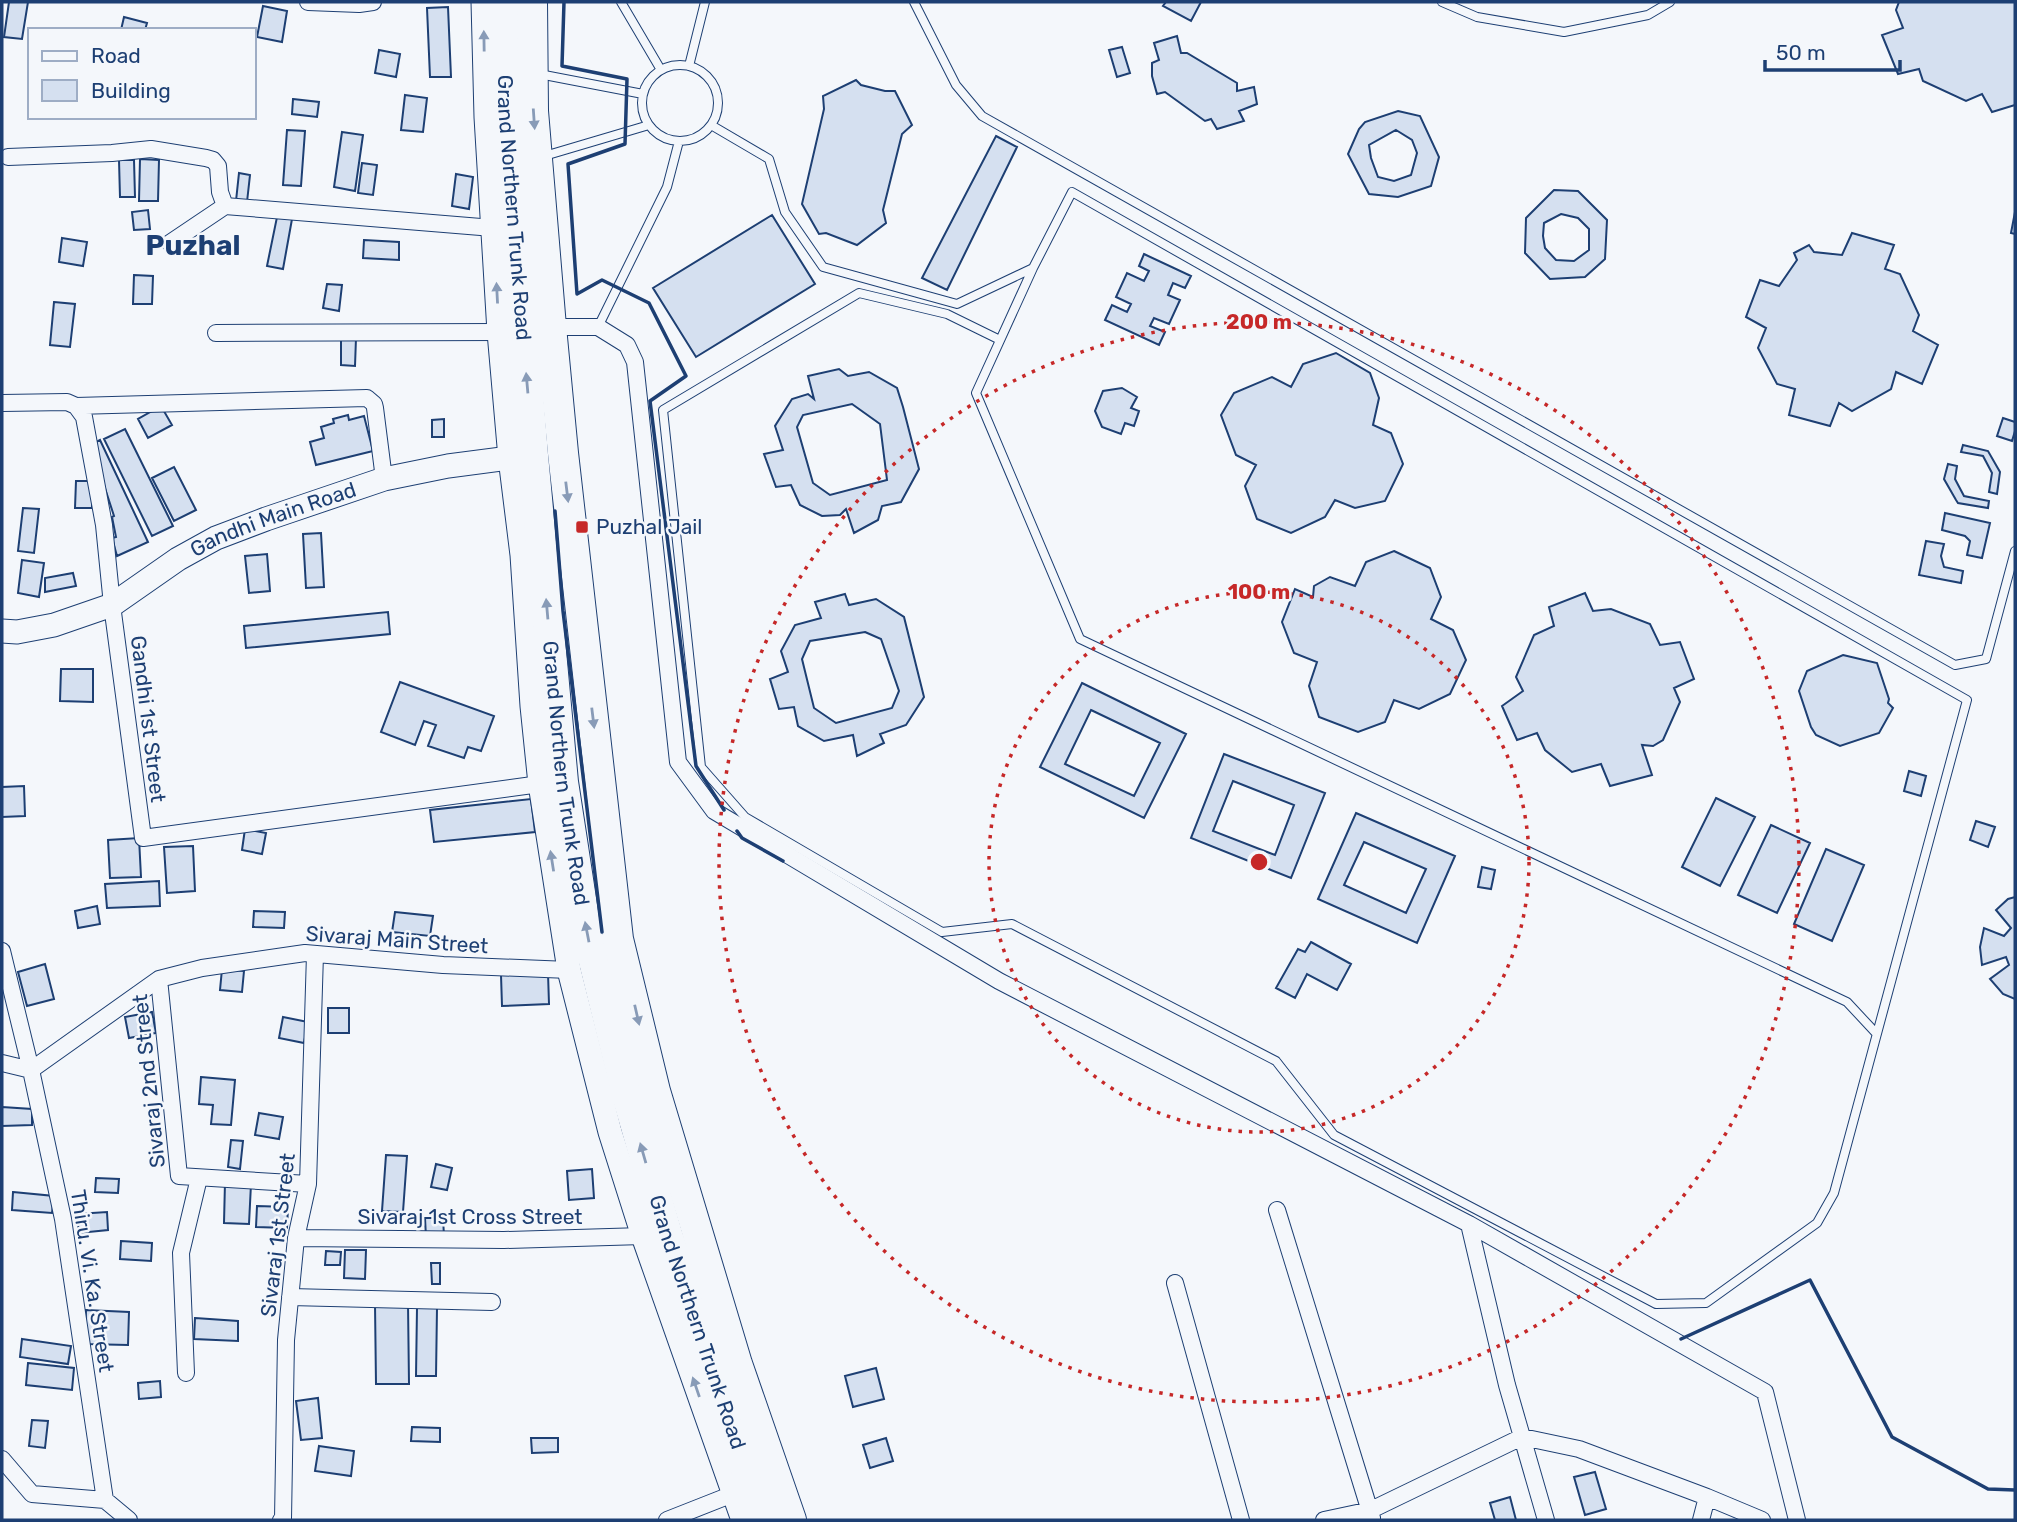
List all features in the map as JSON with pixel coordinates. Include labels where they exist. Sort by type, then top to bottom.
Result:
[{"type":"highway","name":"Grand Northern Trunk Road","points":[[505,2],[505,105],[522,457],[563,782],[585,925],[627,1095],[667,1234],[763,1520]]},
{"type":"highway","name":"Grand Northern Trunk Road","points":[[532,2],[533,111],[551,327],[618,939],[654,1091],[737,1364],[791,1520]]},
{"type":"street","points":[[307,2],[373,2]]},
{"type":"street","points":[[483,2],[486,117],[499,332],[522,457],[522,555],[532,706],[540,785],[569,970],[610,1132],[643,1236],[743,1520]]},
{"type":"street","points":[[8,157],[150,149],[206,158],[213,160],[218,166],[220,192],[225,206]]},
{"type":"street","points":[[170,243],[225,206],[493,228]]},
{"type":"street","points":[[551,327],[598,327],[626,345],[635,362],[678,761],[714,811],[999,981],[1469,1224],[1765,1392],[1797,1520]]},
{"type":"street","points":[[216,332],[499,332]]},
{"type":"street","points":[[2,403],[67,402],[76,407],[367,398],[375,408],[384,479]]},
{"type":"street","name":"Gandhi 1st Street","points":[[76,407],[84,417],[104,525],[143,838],[540,785]]},
{"type":"street","name":"Gandhi Main Road","points":[[2,631],[17,632],[54,625],[112,605],[178,559],[216,538],[384,479],[448,466],[563,453]]},
{"type":"street","name":"Thiru. Vi. Ka. Street","points":[[2,951],[63,1219],[105,1500]]},
{"type":"street","name":"Sivaraj Main Street","points":[[30,1070],[159,979],[202,968],[305,953],[443,965],[569,970]]},
{"type":"street","name":"Sivaraj 1st Street","points":[[281,1520],[284,1519],[286,1340],[296,1238],[308,1184],[315,954]]},
{"type":"street","name":"Sivaraj 2nd Street","points":[[159,979],[179,1177],[308,1184]]},
{"type":"street","points":[[2,1063],[30,1070]]},
{"type":"street","points":[[186,1373],[181,1253],[199,1178]]},
{"type":"street","points":[[1277,1210],[1371,1515]]},
{"type":"street","points":[[1469,1224],[1507,1385],[1546,1520]]},
{"type":"street","name":"Sivaraj 1st Cross Street","points":[[296,1238],[504,1240],[643,1236]]},
{"type":"street","points":[[1175,1283],[1241,1520]]},
{"type":"street","points":[[290,1297],[492,1303]]},
{"type":"street","points":[[1324,1520],[1371,1515],[1522,1437],[1579,1449],[1762,1520]]},
{"type":"street","points":[[2,1460],[32,1494],[105,1500],[129,1520]]},
{"type":"street","points":[[667,1520],[733,1494]]},
{"type":"street","points":[[1701,1520],[1707,1497]]},
{"type":"lane","points":[[621,2],[661,70]]},
{"type":"lane","points":[[689,66],[705,2]]},
{"type":"lane","points":[[914,2],[956,85],[982,117],[1955,665],[1986,659],[2015,551]]},
{"type":"lane","points":[[1443,2],[1477,17],[1564,32],[1648,15],[1670,2]]},
{"type":"lane","points":[[670,66],[689,66],[710,79],[718,102],[711,125],[702,134],[680,141],[668,139],[649,125],[644,116],[643,94],[653,76],[661,70],[670,66]]},
{"type":"lane","points":[[533,73],[643,94]]},
{"type":"lane","points":[[537,158],[649,125]]},
{"type":"lane","points":[[711,125],[769,159],[785,212],[823,267],[957,304],[1033,268]]},
{"type":"lane","points":[[598,327],[667,187],[680,141]]},
{"type":"lane","points":[[1000,340],[947,314],[859,293],[663,410],[701,767],[745,817],[942,932],[1013,924],[1276,1061],[1334,1135],[1656,1304],[1706,1303],[1817,1223],[1835,1193],[1967,700],[1072,191],[1033,268],[976,393],[1080,639],[1847,1002],[1877,1033]]},
{"type":"building","points":[[9,2],[28,2],[22,39],[4,37]]},
{"type":"building","points":[[1166,2],[1201,2],[1191,21],[1163,6]]},
{"type":"building","points":[[1899,2],[2015,2],[2015,105],[1992,112],[1982,94],[1966,101],[1923,81],[1919,69],[1898,74],[1882,35],[1903,28],[1896,10]]},
{"type":"building","points":[[263,6],[287,11],[282,42],[257,37]]},
{"type":"building","points":[[448,7],[451,77],[430,77],[427,8]]},
{"type":"building","points":[[124,17],[147,23],[146,28],[121,28]]},
{"type":"building","points":[[1177,36],[1181,53],[1187,53],[1237,83],[1237,91],[1254,87],[1257,104],[1239,111],[1244,121],[1217,129],[1211,119],[1205,121],[1165,92],[1157,94],[1152,63],[1159,60],[1154,43]]},
{"type":"building","points":[[1122,47],[1130,73],[1117,77],[1109,50]]},
{"type":"building","points":[[379,50],[400,54],[396,77],[375,73]]},
{"type":"building","points":[[856,80],[861,85],[895,91],[912,125],[902,134],[883,210],[886,223],[857,245],[826,233],[819,234],[802,204],[824,109],[823,96]]},
{"type":"building","points":[[405,95],[427,98],[423,132],[401,130]]},
{"type":"building","points":[[293,99],[319,102],[317,117],[292,114]]},
{"type":"building","points":[[1398,111],[1420,116],[1439,157],[1431,186],[1398,197],[1369,194],[1348,154],[1365,122]],"holes":[[[1396,130],[1412,140],[1417,153],[1411,175],[1394,181],[1378,177],[1369,145]]]},
{"type":"building","points":[[287,130],[305,131],[301,186],[283,185]]},
{"type":"building","points":[[342,132],[363,135],[355,191],[334,187]]},
{"type":"building","points":[[996,136],[1017,147],[947,290],[922,278]]},
{"type":"building","points":[[140,159],[159,160],[158,201],[139,201]]},
{"type":"building","points":[[119,160],[134,160],[135,197],[120,197]]},
{"type":"building","points":[[362,163],[377,165],[373,195],[358,193]]},
{"type":"building","points":[[239,173],[250,175],[247,202],[236,201]]},
{"type":"building","points":[[456,174],[473,177],[469,209],[452,206]]},
{"type":"building","points":[[1554,190],[1578,191],[1607,220],[1605,259],[1585,277],[1550,279],[1525,253],[1526,218]],"holes":[[[1561,214],[1578,218],[1589,229],[1589,250],[1574,261],[1556,260],[1545,248],[1544,223]]]},
{"type":"building","points":[[148,210],[150,229],[134,230],[132,212]]},
{"type":"building","points":[[2015,212],[2015,234],[2011,233]]},
{"type":"building","points":[[772,215],[815,284],[696,357],[653,288]]},
{"type":"building","points":[[277,217],[292,219],[283,269],[267,266]]},
{"type":"building","points":[[1852,233],[1894,245],[1885,269],[1900,274],[1919,315],[1913,331],[1938,345],[1922,384],[1896,372],[1891,389],[1852,411],[1839,403],[1830,426],[1789,415],[1795,389],[1777,384],[1758,348],[1766,328],[1746,317],[1760,280],[1779,286],[1797,260],[1794,253],[1809,245],[1814,252],[1842,255]]},
{"type":"building","points":[[62,238],[87,242],[83,266],[59,262]]},
{"type":"building","points":[[364,240],[399,242],[399,260],[363,258]]},
{"type":"building","points":[[1144,254],[1191,276],[1185,288],[1173,283],[1168,295],[1180,300],[1169,324],[1154,318],[1150,326],[1165,332],[1159,345],[1105,320],[1112,305],[1127,312],[1131,304],[1116,297],[1127,273],[1144,281],[1149,271],[1139,266]]},
{"type":"building","points":[[134,275],[153,276],[152,304],[133,304]]},
{"type":"building","points":[[327,284],[342,285],[339,311],[323,308]]},
{"type":"building","points":[[54,302],[75,304],[70,347],[50,345]]},
{"type":"building","points":[[341,337],[356,338],[355,366],[341,365]]},
{"type":"building","points":[[1336,353],[1370,373],[1379,398],[1373,425],[1391,433],[1403,464],[1385,501],[1355,508],[1335,500],[1325,517],[1291,533],[1257,519],[1245,486],[1256,465],[1236,455],[1221,415],[1234,393],[1272,377],[1291,387],[1303,364]]},
{"type":"building","points":[[839,369],[848,376],[869,372],[897,388],[903,407],[919,469],[901,502],[882,506],[878,520],[854,533],[846,509],[840,515],[822,516],[800,505],[791,485],[776,487],[764,454],[783,450],[775,426],[792,399],[808,394],[814,399],[808,376]],"holes":[[[852,404],[880,424],[887,480],[830,495],[813,483],[797,427],[803,415]]]},
{"type":"building","points":[[1122,388],[1137,397],[1131,408],[1139,411],[1134,426],[1125,423],[1121,434],[1102,427],[1095,411],[1103,391]]},
{"type":"building","points":[[161,406],[172,425],[148,438],[138,419]]},
{"type":"building","points":[[348,415],[349,420],[364,416],[373,451],[316,465],[310,442],[324,438],[321,427],[334,423],[333,419]]},
{"type":"building","points":[[2003,418],[2015,422],[2012,441],[1997,436]]},
{"type":"building","points":[[444,419],[444,437],[432,437],[432,420]]},
{"type":"building","points":[[125,429],[173,526],[152,536],[104,439]]},
{"type":"building","points":[[100,440],[148,542],[117,556],[112,538],[116,537],[114,516],[91,445]]},
{"type":"building","points":[[1963,445],[1988,451],[2000,472],[1997,494],[1989,492],[1992,473],[1983,456],[1961,452]]},
{"type":"building","points":[[1948,464],[1957,466],[1955,479],[1964,496],[1989,501],[1988,508],[1958,503],[1944,479]]},
{"type":"building","points":[[174,467],[196,510],[174,521],[152,478]]},
{"type":"building","points":[[76,481],[92,481],[92,508],[75,508]]},
{"type":"building","points":[[23,508],[39,509],[34,553],[18,551]]},
{"type":"building","points":[[1945,513],[1990,523],[1982,558],[1967,555],[1970,541],[1965,536],[1942,530]]},
{"type":"building","points":[[321,533],[324,587],[306,588],[303,534]]},
{"type":"building","points":[[1926,541],[1944,544],[1941,556],[1944,567],[1963,571],[1961,583],[1919,575]]},
{"type":"building","points":[[1394,551],[1430,568],[1441,597],[1431,619],[1453,630],[1466,660],[1450,694],[1419,709],[1394,700],[1385,722],[1358,732],[1319,717],[1309,686],[1317,662],[1294,653],[1282,622],[1295,589],[1313,597],[1314,586],[1330,577],[1355,586],[1366,562]]},
{"type":"building","points":[[267,554],[270,591],[249,593],[245,556]]},
{"type":"building","points":[[22,560],[44,563],[39,597],[18,593]]},
{"type":"building","points":[[73,573],[76,586],[45,592],[45,578]]},
{"type":"building","points":[[1585,593],[1593,611],[1611,609],[1650,624],[1660,645],[1680,642],[1694,679],[1674,688],[1680,702],[1663,740],[1653,746],[1642,745],[1652,775],[1610,786],[1601,764],[1572,772],[1545,750],[1537,733],[1517,740],[1502,706],[1523,691],[1516,677],[1534,635],[1554,626],[1549,607]]},
{"type":"building","points":[[845,594],[849,605],[876,599],[904,617],[924,697],[906,725],[880,734],[884,743],[857,756],[853,735],[824,741],[798,726],[794,707],[779,709],[770,679],[788,672],[781,651],[795,625],[821,618],[815,602]],"holes":[[[865,632],[881,639],[899,691],[892,708],[836,723],[814,708],[802,659],[810,641]]]},
{"type":"building","points":[[388,612],[390,634],[246,648],[244,626]]},
{"type":"building","points":[[1843,655],[1877,663],[1888,703],[1893,708],[1879,733],[1840,746],[1816,735],[1799,691],[1807,671]]},
{"type":"building","points":[[61,669],[93,669],[93,702],[60,701]]},
{"type":"building","points":[[400,682],[494,716],[481,751],[468,747],[464,758],[428,746],[436,725],[424,721],[415,745],[381,732]]},
{"type":"building","points":[[1082,683],[1186,734],[1144,818],[1040,767]],"holes":[[[1091,710],[1160,743],[1134,796],[1065,764]]]},
{"type":"building","points":[[1224,754],[1325,793],[1291,878],[1191,838]],"holes":[[[1233,781],[1294,805],[1275,855],[1213,831]]]},
{"type":"building","points":[[1909,771],[1926,776],[1921,796],[1904,791]]},
{"type":"building","points":[[24,786],[25,816],[2,817],[2,787]]},
{"type":"building","points":[[1716,798],[1755,817],[1720,886],[1682,867]]},
{"type":"building","points":[[531,799],[535,832],[434,842],[430,810]]},
{"type":"building","points":[[1356,813],[1455,856],[1417,943],[1318,899]],"holes":[[[1364,842],[1426,869],[1406,913],[1344,885]]]},
{"type":"building","points":[[1976,821],[1995,827],[1988,847],[1970,840]]},
{"type":"building","points":[[1771,825],[1810,843],[1777,913],[1738,895]]},
{"type":"building","points":[[245,829],[266,833],[262,854],[242,850]]},
{"type":"building","points":[[139,838],[141,877],[110,878],[108,840]]},
{"type":"building","points":[[193,846],[195,891],[167,893],[164,847]]},
{"type":"building","points":[[1826,849],[1864,865],[1832,941],[1794,924]]},
{"type":"building","points":[[1482,867],[1495,870],[1491,889],[1478,887]]},
{"type":"building","points":[[159,881],[160,906],[107,908],[105,884]]},
{"type":"building","points":[[2015,897],[2015,999],[2003,994],[1990,979],[2009,965],[2006,957],[1982,965],[1980,947],[1984,928],[2004,936],[2011,928],[1996,910],[2008,899]]},
{"type":"building","points":[[97,906],[100,924],[78,928],[75,911]]},
{"type":"building","points":[[254,911],[285,912],[284,928],[253,927]]},
{"type":"building","points":[[395,912],[433,916],[430,936],[392,932]]},
{"type":"building","points":[[1311,942],[1351,964],[1337,990],[1307,974],[1295,998],[1276,988],[1298,949],[1305,952]]},
{"type":"building","points":[[45,964],[54,999],[27,1006],[18,972]]},
{"type":"building","points":[[222,969],[244,971],[242,992],[220,990]]},
{"type":"building","points":[[548,973],[549,1004],[502,1006],[501,975]]},
{"type":"building","points":[[328,1008],[349,1008],[349,1033],[328,1033]]},
{"type":"building","points":[[152,1012],[156,1033],[129,1038],[125,1017]]},
{"type":"building","points":[[283,1017],[308,1022],[304,1043],[279,1038]]},
{"type":"building","points":[[201,1077],[235,1080],[231,1125],[211,1124],[213,1105],[199,1104]]},
{"type":"building","points":[[2,1107],[32,1109],[32,1125],[2,1126]]},
{"type":"building","points":[[259,1113],[283,1117],[279,1139],[255,1135]]},
{"type":"building","points":[[231,1140],[243,1141],[240,1169],[228,1167]]},
{"type":"building","points":[[386,1155],[407,1156],[403,1212],[382,1211]]},
{"type":"building","points":[[436,1164],[452,1168],[447,1190],[431,1187]]},
{"type":"building","points":[[592,1169],[594,1198],[569,1200],[567,1171]]},
{"type":"building","points":[[96,1178],[119,1179],[118,1193],[95,1192]]},
{"type":"building","points":[[225,1182],[251,1184],[249,1224],[224,1223]]},
{"type":"building","points":[[13,1192],[54,1196],[52,1213],[12,1210]]},
{"type":"building","points":[[257,1206],[288,1207],[287,1228],[256,1227]]},
{"type":"building","points":[[107,1212],[108,1230],[79,1233],[77,1214]]},
{"type":"building","points":[[425,1218],[443,1218],[444,1236],[426,1237]]},
{"type":"building","points":[[121,1241],[152,1243],[151,1261],[120,1259]]},
{"type":"building","points":[[345,1250],[366,1250],[365,1279],[344,1278]]},
{"type":"building","points":[[326,1251],[341,1252],[340,1265],[325,1265]]},
{"type":"building","points":[[431,1263],[440,1263],[440,1284],[432,1284]]},
{"type":"building","points":[[408,1303],[409,1384],[376,1384],[375,1304]]},
{"type":"building","points":[[417,1308],[437,1308],[436,1376],[416,1376]]},
{"type":"building","points":[[86,1310],[129,1312],[128,1345],[85,1344]]},
{"type":"building","points":[[195,1318],[238,1321],[238,1341],[194,1339]]},
{"type":"building","points":[[22,1339],[71,1346],[68,1364],[20,1357]]},
{"type":"building","points":[[28,1363],[74,1368],[72,1390],[26,1385]]},
{"type":"building","points":[[876,1368],[884,1399],[853,1407],[845,1376]]},
{"type":"building","points":[[160,1381],[161,1397],[139,1399],[138,1383]]},
{"type":"building","points":[[318,1398],[322,1438],[301,1440],[296,1401]]},
{"type":"building","points":[[32,1420],[48,1421],[45,1448],[29,1446]]},
{"type":"building","points":[[412,1427],[440,1428],[440,1442],[411,1441]]},
{"type":"building","points":[[531,1438],[558,1438],[558,1452],[532,1453]]},
{"type":"building","points":[[886,1438],[893,1461],[870,1468],[863,1445]]},
{"type":"building","points":[[319,1446],[354,1451],[351,1476],[315,1471]]},
{"type":"building","points":[[1595,1472],[1606,1509],[1585,1515],[1574,1477]]},
{"type":"building","points":[[1510,1497],[1516,1520],[1495,1520],[1490,1503]]},
{"type":"wall","points":[[564,2],[562,66],[627,79],[625,144],[568,164],[577,294],[602,280],[649,303],[686,376],[650,401],[696,766],[724,810]]},
{"type":"wall","points":[[555,511],[563,611],[602,932]]},
{"type":"wall","points":[[737,831],[742,838],[783,861]]},
{"type":"wall","points":[[1681,1339],[1810,1280],[1892,1437],[1988,1489],[2015,1490]]},
{"type":"place","name":"Puzhal Jail","points":[[582,527]]},
{"type":"district","name":"Puzhal","points":[[193,245]]}]
